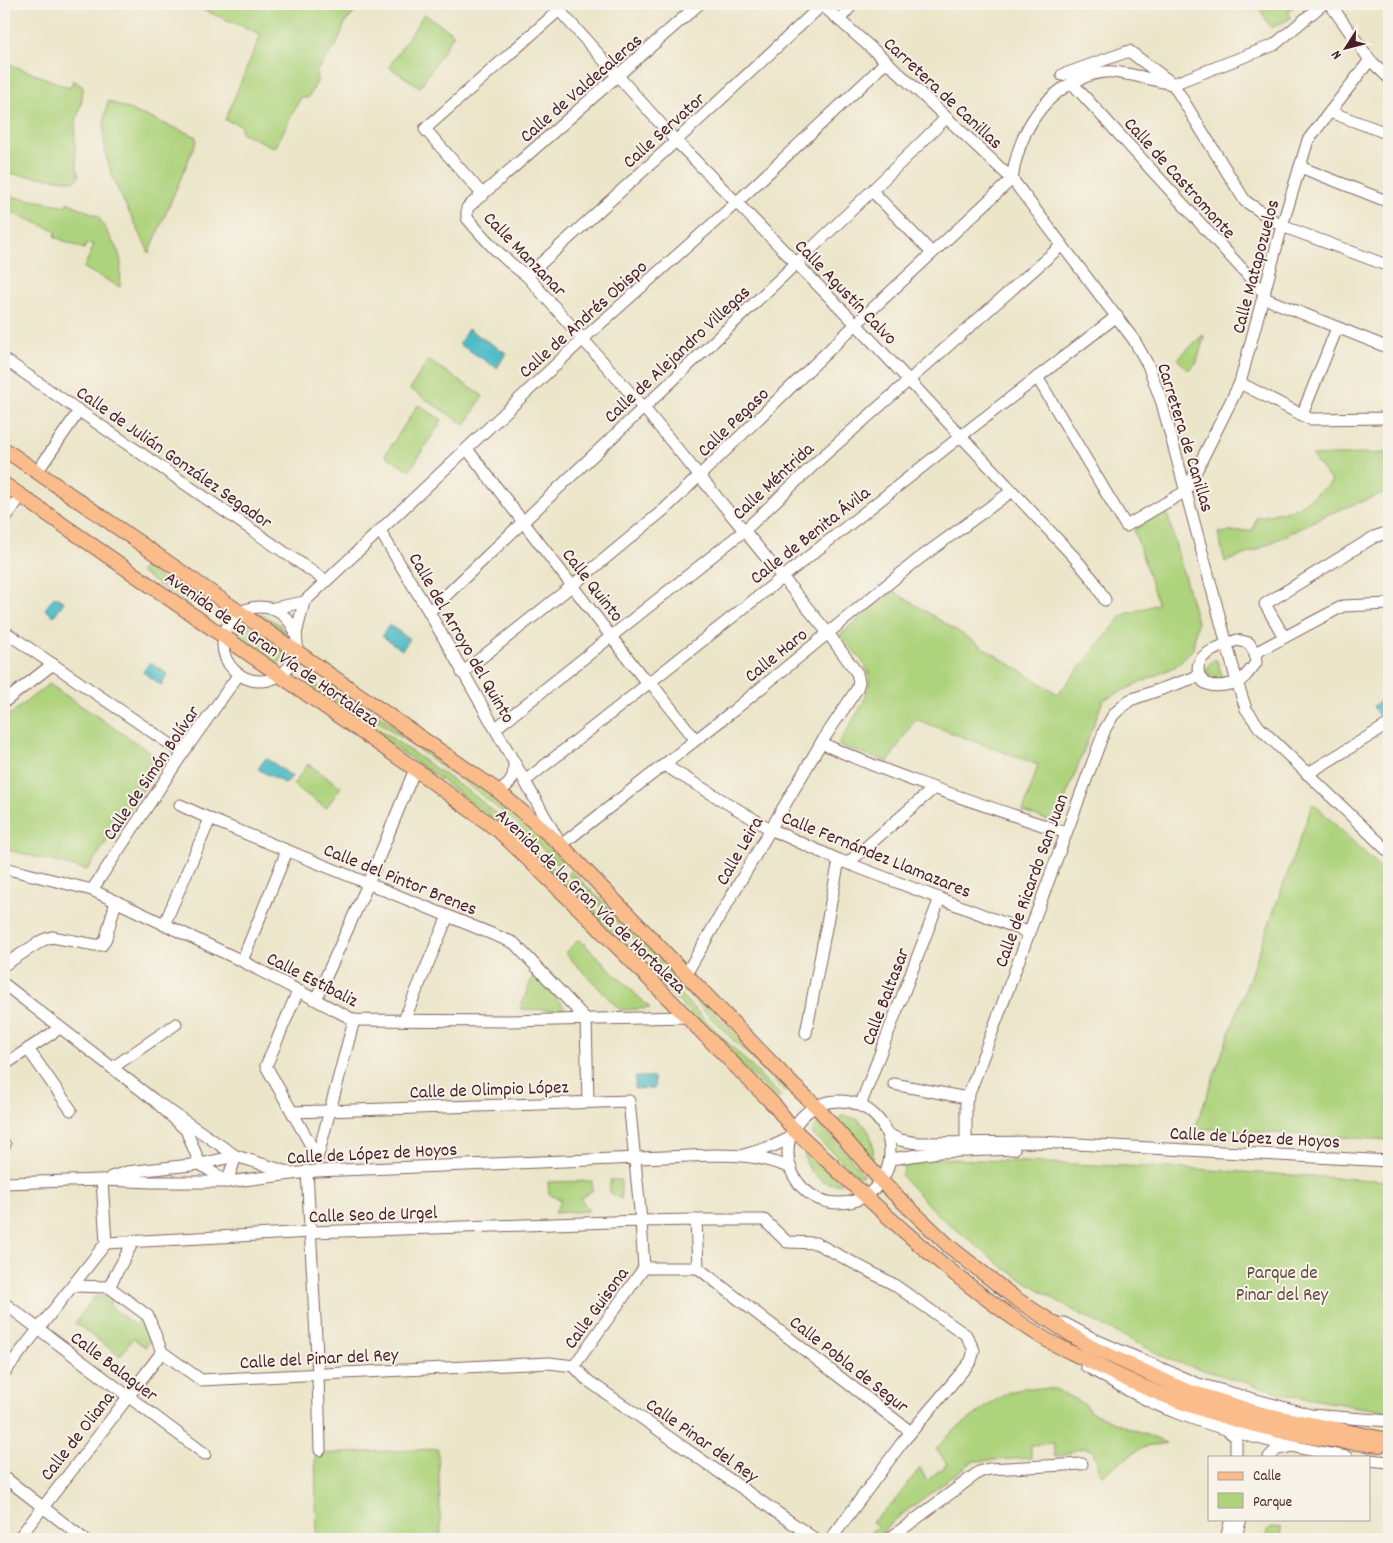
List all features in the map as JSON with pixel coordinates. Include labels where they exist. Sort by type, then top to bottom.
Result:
[{"type":"main road","name":"Avenida de la Gran Vía de Hortaleza","points":[[4,448],[498,791],[561,845],[816,1106],[882,1182],[950,1247],[1016,1299],[1089,1346],[1187,1391],[1261,1414],[1389,1440]]},
{"type":"main road","name":"Avenida de la Gran Vía de Hortaleza","points":[[4,484],[415,769],[499,831],[776,1107],[791,1133],[867,1196],[945,1266],[978,1292],[1043,1337],[1101,1368],[1160,1395],[1223,1416],[1292,1434],[1346,1443],[1389,1446]]},
{"type":"street","name":"Calle de Valdecaleras","points":[[483,195],[699,4]]},
{"type":"street","name":"Carretera de Canillas","points":[[821,4],[886,61],[1012,178],[1134,340],[1148,365],[1162,403],[1237,682],[1246,709],[1251,718],[1306,774],[1389,852]]},
{"type":"street","name":"Calle Servator","points":[[527,276],[676,141],[821,4]]},
{"type":"street","points":[[839,20],[853,4]]},
{"type":"street","points":[[1012,178],[1015,158],[1026,132],[1048,99],[1059,90],[1088,76],[1112,72],[1173,84],[1274,45],[1323,4]]},
{"type":"street","points":[[1330,4],[1370,60],[1389,78]]},
{"type":"street","name":"Calle Agustín Calvo","points":[[563,7],[618,76],[676,141],[856,324],[1074,557],[1094,581],[1105,600]]},
{"type":"street","name":"Calle Manzanar","points":[[563,7],[425,129],[483,195],[468,208],[467,218],[491,247],[527,276],[644,408],[828,633]]},
{"type":"street","points":[[1062,74],[1129,50],[1173,84],[1245,201],[1282,226],[1389,266]]},
{"type":"street","name":"Calle Matapozuelos","points":[[1186,490],[1240,383],[1282,226],[1308,140],[1370,60]]},
{"type":"street","name":"Calle de Andrés Obispo","points":[[304,602],[583,339],[736,202],[886,61]]},
{"type":"street","name":"Calle de Castromonte","points":[[1072,83],[1264,296]]},
{"type":"street","points":[[1330,112],[1389,134]]},
{"type":"street","name":"Calle de Alejandro Villegas","points":[[429,612],[796,264],[946,118]]},
{"type":"street","points":[[1300,167],[1389,202]]},
{"type":"street","name":"Calle Pegaso","points":[[462,672],[573,585],[666,508],[856,324],[1012,178]]},
{"type":"street","points":[[872,191],[932,253]]},
{"type":"street","name":"Calle Méntrida","points":[[496,728],[613,637],[745,530],[821,458],[1062,245]]},
{"type":"street","points":[[1264,296],[1337,328],[1389,348]]},
{"type":"street","name":"Calle de Benita Ávila","points":[[525,782],[782,577],[1117,316]]},
{"type":"street","points":[[1302,415],[1337,328]]},
{"type":"street","name":"Calle de Julián González Segador","points":[[4,359],[326,581]]},
{"type":"street","points":[[1037,377],[1126,526],[1186,490]]},
{"type":"street","points":[[1240,383],[1310,418],[1383,418],[1389,414]]},
{"type":"street","points":[[37,472],[79,411]]},
{"type":"street","name":"Calle Quinto","points":[[467,449],[643,678],[651,683],[695,739]]},
{"type":"street","name":"Calle Haro","points":[[561,845],[733,710],[916,561],[1012,491]]},
{"type":"street","points":[[4,520],[21,496]]},
{"type":"street","name":"Calle del Arroyo del Quinto","points":[[380,531],[496,728],[561,845]]},
{"type":"street","points":[[1284,637],[1264,604],[1374,536],[1388,535]]},
{"type":"street","points":[[274,608],[283,613],[290,621],[296,634],[298,642],[294,659],[279,675],[271,679],[256,681],[239,674],[230,667],[223,649],[224,636],[226,628],[240,612],[257,607],[274,608],[304,602],[296,634]]},
{"type":"street","points":[[1255,653],[1343,606],[1389,604]]},
{"type":"street","points":[[4,631],[183,753]]},
{"type":"street","name":"Calle Leira","points":[[686,974],[770,830],[857,689],[859,682],[857,673],[828,633]]},
{"type":"street","points":[[1237,640],[1249,643],[1255,653],[1256,663],[1247,675],[1237,682],[1218,686],[1208,685],[1199,676],[1199,662],[1203,657],[1227,644],[1237,640]]},
{"type":"street","points":[[4,702],[53,664]]},
{"type":"street","name":"Calle de Simón Bolívar","points":[[92,890],[183,753],[239,674]]},
{"type":"street","name":"Calle de Ricardo San Juan","points":[[966,1147],[967,1098],[1105,729],[1114,714],[1130,700],[1199,676]]},
{"type":"street","points":[[1306,774],[1389,724]]},
{"type":"street","points":[[822,744],[934,788],[1066,833]]},
{"type":"street","points":[[498,791],[511,783],[514,776],[514,761]]},
{"type":"street","name":"Calle Fernández Llamazares","points":[[664,765],[770,830],[844,862],[1030,933]]},
{"type":"street","points":[[316,999],[368,884],[415,769]]},
{"type":"street","points":[[806,1033],[844,862],[934,788]]},
{"type":"street","name":"Calle del Pintor Brenes","points":[[180,805],[514,944],[586,1019]]},
{"type":"street","points":[[164,925],[210,819]]},
{"type":"street","points":[[242,961],[288,850]]},
{"type":"street","name":"Calle Estíbaliz","points":[[4,868],[92,890],[242,961],[354,1020],[511,1021],[686,1017]]},
{"type":"street","name":"Calle Baltasar","points":[[860,1106],[940,898]]},
{"type":"street","points":[[4,965],[43,940],[52,937],[102,945],[106,938],[116,902]]},
{"type":"street","points":[[404,1020],[448,916]]},
{"type":"street","points":[[4,984],[154,1100],[236,1156],[292,1172]]},
{"type":"street","points":[[298,991],[266,1066],[317,1156]]},
{"type":"street","points":[[586,1019],[588,1102]]},
{"type":"street","points":[[320,1450],[311,1232],[311,1171],[330,1111],[354,1020]]},
{"type":"street","points":[[112,1068],[176,1024]]},
{"type":"street","points":[[4,1065],[60,1028]]},
{"type":"street","points":[[28,1049],[68,1106]]},
{"type":"street","points":[[894,1084],[967,1098]]},
{"type":"street","points":[[154,1100],[186,1130],[200,1164],[227,1182],[236,1156]]},
{"type":"street","points":[[846,1100],[860,1106],[871,1111],[888,1134],[890,1159],[882,1182],[867,1196],[853,1201],[834,1203],[813,1196],[796,1178],[791,1168],[788,1155],[791,1133],[816,1106],[825,1102],[846,1100]]},
{"type":"street","name":"Calle de Olimpio López","points":[[293,1112],[629,1101],[634,1158]]},
{"type":"street","name":"Calle de López de Hoyos","points":[[743,1155],[773,1146],[791,1133]]},
{"type":"street","name":"Calle de López de Hoyos","points":[[888,1134],[900,1140],[918,1143],[966,1147]]},
{"type":"street","name":"Calle de López de Hoyos","points":[[890,1159],[966,1147],[1040,1142],[1389,1161]]},
{"type":"street","name":"Calle de López de Hoyos","points":[[6,1186],[102,1180],[227,1182],[311,1171],[743,1155],[770,1160],[791,1168]]},
{"type":"street","points":[[4,1373],[106,1243],[102,1180],[127,1172],[200,1164],[236,1156]]},
{"type":"street","points":[[634,1158],[638,1178],[644,1268],[698,1268],[696,1220]]},
{"type":"street","name":"Calle Seo de Urgel","points":[[106,1243],[311,1232],[696,1220]]},
{"type":"street","name":"Calle Pobla de Segur","points":[[696,1220],[764,1220],[787,1242],[816,1243],[893,1284],[966,1335],[974,1350],[971,1361],[911,1432],[698,1268]]},
{"type":"street","points":[[109,1287],[133,1242]]},
{"type":"street","name":"Calle Guisona","points":[[574,1366],[644,1268]]},
{"type":"street","points":[[74,1286],[109,1287],[148,1316],[162,1352]]},
{"type":"street","name":"Avenida de la Gran Vía de Hortaleza","points":[[1016,1299],[1096,1340],[1196,1383],[1311,1415],[1389,1421]]},
{"type":"street","name":"Calle Balaguer","points":[[4,1303],[205,1454]]},
{"type":"street","name":"Avenida de la Gran Vía de Hortaleza","points":[[1043,1337],[1084,1365],[1128,1391],[1176,1413],[1289,1447],[1341,1456]]},
{"type":"street","name":"Calle del Pinar del Rey","points":[[162,1352],[201,1380],[550,1363],[574,1366]]},
{"type":"street","name":"Calle de Oliana","points":[[18,1539],[162,1352]]},
{"type":"street","name":"Calle Pinar del Rey","points":[[574,1366],[587,1380],[814,1539]]},
{"type":"street","points":[[1226,1429],[1236,1437],[1236,1456]]},
{"type":"street","points":[[831,1539],[911,1432]]},
{"type":"street","points":[[1270,1456],[1276,1449],[1289,1447]]},
{"type":"street","points":[[1370,1460],[1389,1462]]},
{"type":"street","points":[[889,1539],[979,1472],[989,1469],[1082,1464]]},
{"type":"street","points":[[4,1477],[84,1539]]},
{"type":"street","points":[[1226,1539],[1231,1520]]},
{"type":"street","points":[[1235,1539],[1241,1520]]},
{"type":"green space","points":[[189,4],[362,4],[345,23],[337,44],[316,72],[317,82],[308,98],[301,97],[275,148],[241,132],[241,125],[225,120],[261,34]]},
{"type":"green space","points":[[1257,4],[1300,4],[1288,10],[1291,18],[1271,28]]},
{"type":"green space","points":[[424,14],[454,34],[420,87],[389,67]]},
{"type":"green space","points":[[4,62],[70,88],[73,80],[83,87],[75,132],[79,176],[75,181],[4,173]]},
{"type":"green space","points":[[108,101],[195,136],[197,140],[149,253],[122,198],[108,162],[104,143],[104,123]]},
{"type":"green space","points":[[4,195],[66,206],[67,202],[98,216],[119,253],[121,262],[120,287],[84,268],[94,245],[87,243],[84,249],[55,237],[56,231],[4,209]]},
{"type":"green space","points":[[1203,335],[1197,362],[1188,370],[1177,359]]},
{"type":"green space","points":[[428,360],[483,396],[465,425],[410,389]]},
{"type":"green space","points":[[418,405],[442,420],[410,470],[385,455]]},
{"type":"green space","points":[[1389,453],[1389,491],[1326,515],[1257,550],[1225,562],[1218,533],[1253,530],[1256,518],[1297,508],[1332,482],[1312,456]]},
{"type":"green space","points":[[1166,510],[1197,622],[1193,649],[1176,666],[1103,700],[1056,823],[1023,812],[1038,765],[915,719],[888,762],[840,746],[839,743],[866,696],[869,677],[862,660],[840,635],[893,591],[1058,694],[1123,615],[1158,604],[1134,530]]},
{"type":"green space","points":[[152,558],[210,598],[207,602],[148,564]]},
{"type":"green space","points":[[144,567],[194,601],[190,606],[140,572]]},
{"type":"green space","points":[[262,615],[279,624],[288,638],[255,616]]},
{"type":"green space","points":[[244,622],[286,652],[283,659],[276,665],[234,636],[238,627]]},
{"type":"green space","points":[[1214,660],[1217,660],[1223,679],[1213,678],[1208,673],[1208,667]]},
{"type":"green space","points":[[313,683],[475,796],[506,822],[557,872],[553,875],[485,812],[429,771],[308,689]]},
{"type":"green space","points":[[333,683],[491,793],[526,824],[564,863],[561,867],[515,822],[475,790],[330,687]]},
{"type":"green space","points":[[49,684],[163,761],[87,870],[4,849],[4,719]]},
{"type":"green space","points":[[308,764],[341,787],[326,808],[293,785]]},
{"type":"green space","points":[[1313,803],[1389,876],[1389,1140],[1195,1128]]},
{"type":"green space","points":[[571,871],[664,962],[660,966],[567,874]]},
{"type":"green space","points":[[563,877],[655,970],[652,974],[559,881]]},
{"type":"green space","points":[[579,939],[650,1008],[620,1010],[565,953]]},
{"type":"green space","points":[[670,968],[788,1087],[784,1091],[666,973]]},
{"type":"green space","points":[[534,973],[565,1008],[563,1010],[520,1009]]},
{"type":"green space","points":[[662,976],[781,1096],[777,1100],[658,981]]},
{"type":"green space","points":[[841,1116],[857,1119],[867,1129],[872,1143],[873,1159],[839,1118]]},
{"type":"green space","points":[[820,1123],[863,1175],[860,1177],[813,1135],[813,1130]]},
{"type":"green space","points":[[806,1151],[842,1184],[822,1181],[812,1173],[804,1153]]},
{"type":"green space","name":"Parque de Pinar del Rey","points":[[929,1158],[1193,1169],[1389,1181],[1389,1412],[1288,1395],[1173,1361],[1078,1313],[1007,1270],[937,1214],[901,1176],[906,1165]]},
{"type":"green space","points":[[610,1180],[621,1180],[621,1199],[610,1193]]},
{"type":"green space","points":[[592,1181],[592,1191],[580,1198],[589,1211],[555,1213],[561,1200],[549,1194],[548,1182]]},
{"type":"green space","points":[[95,1296],[113,1298],[109,1305],[134,1325],[139,1321],[150,1342],[145,1347],[133,1338],[120,1356],[75,1323]]},
{"type":"green space","points":[[1025,1388],[1055,1389],[1086,1405],[1090,1412],[1166,1443],[1141,1448],[1102,1475],[1098,1470],[1093,1451],[1078,1449],[1065,1455],[1054,1456],[1054,1443],[1031,1445],[1031,1458],[973,1461],[897,1518],[875,1539],[863,1539],[877,1527],[872,1522],[893,1503],[920,1468],[927,1481],[947,1464],[936,1449],[952,1432],[1009,1392]]},
{"type":"green space","points":[[438,1449],[441,1539],[317,1539],[315,1454]]},
{"type":"green space","points":[[1272,1527],[1281,1528],[1280,1539],[1265,1539],[1268,1530]]},
{"type":"water","points":[[468,329],[506,353],[497,368],[459,344]]},
{"type":"water","points":[[55,596],[64,602],[54,616],[45,609]]},
{"type":"water","points":[[389,625],[410,639],[402,650],[382,636]]},
{"type":"water","points":[[150,662],[168,674],[161,685],[143,672]]},
{"type":"water","points":[[1389,697],[1389,709],[1378,715],[1373,706]]},
{"type":"water","points":[[266,758],[292,776],[287,783],[285,784],[258,769]]},
{"type":"water","points":[[635,1077],[654,1077],[655,1088],[635,1089]]}]
